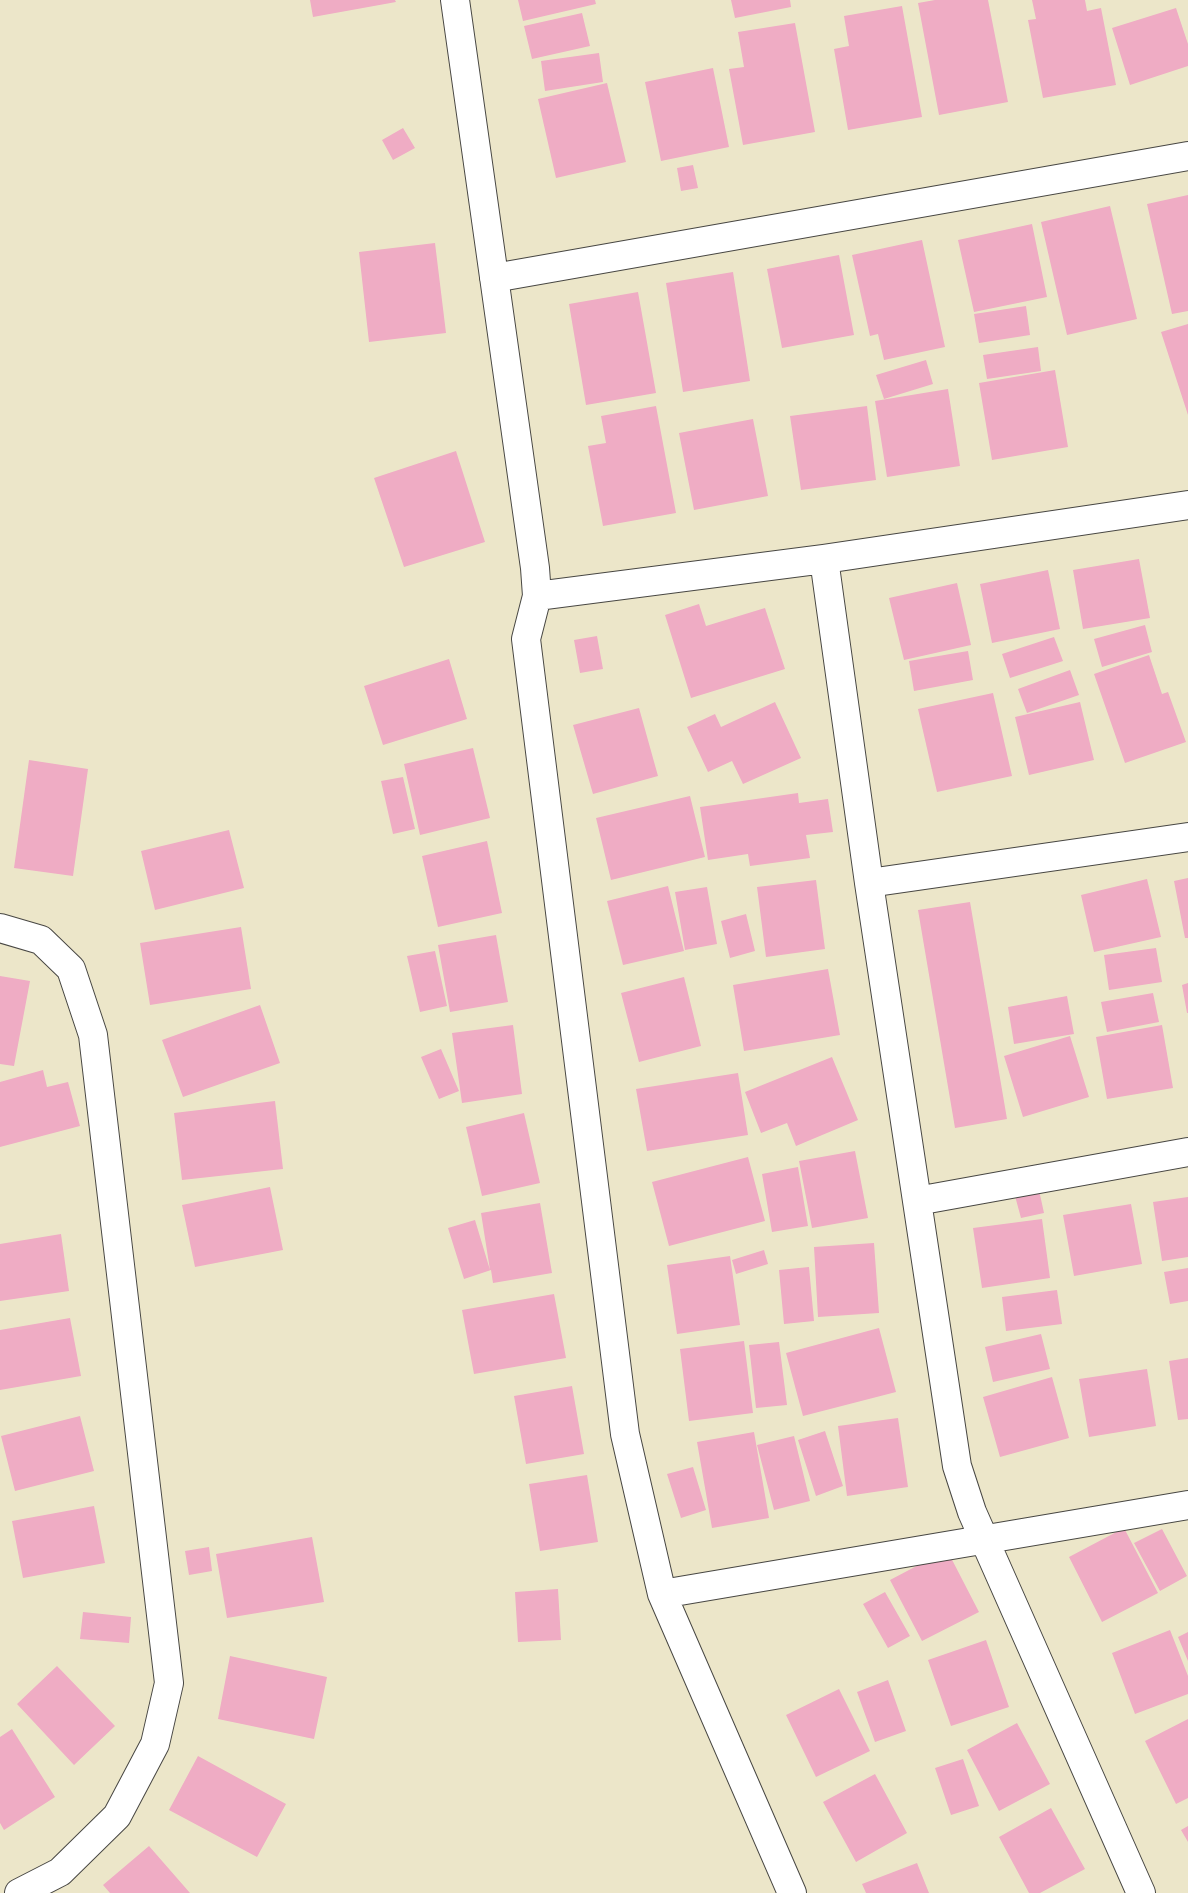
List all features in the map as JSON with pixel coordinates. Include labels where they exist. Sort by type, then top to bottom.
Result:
[{"type":"street","points":[[455,0],[535,568],[537,596],[526,639],[626,1434],[662,1594],[792,1893]]},
{"type":"street","points":[[494,278],[1188,156]]},
{"type":"street","points":[[537,596],[824,559],[1188,505]]},
{"type":"street","points":[[824,559],[869,883],[957,1466],[972,1512],[1141,1893]]},
{"type":"street","points":[[869,883],[1188,837]]},
{"type":"street","points":[[0,928],[41,940],[71,969],[93,1035],[169,1683],[156,1744],[117,1816],[60,1872],[19,1893]]},
{"type":"street","points":[[917,1201],[1188,1152]]},
{"type":"street","points":[[662,1594],[1188,1505]]},
{"type":"building","points":[[310,0],[395,0],[396,2],[313,17]]},
{"type":"building","points":[[518,0],[595,0],[596,4],[523,21]]},
{"type":"building","points":[[731,0],[790,0],[791,7],[735,18]]},
{"type":"building","points":[[935,0],[988,0],[1008,102],[939,115],[918,3]]},
{"type":"building","points":[[1032,0],[1085,0],[1087,11],[1101,8],[1116,85],[1043,98],[1028,20],[1036,19]]},
{"type":"building","points":[[902,6],[922,117],[848,130],[834,49],[849,46],[844,16]]},
{"type":"building","points":[[1176,8],[1188,44],[1188,66],[1130,85],[1112,28]]},
{"type":"building","points":[[582,13],[590,46],[532,59],[524,26]]},
{"type":"building","points":[[795,23],[815,132],[743,145],[729,69],[744,67],[738,32]]},
{"type":"building","points":[[599,53],[603,82],[545,91],[541,61]]},
{"type":"building","points":[[713,68],[729,147],[661,161],[645,82]]},
{"type":"building","points":[[607,83],[626,162],[556,178],[538,99]]},
{"type":"building","points":[[403,128],[415,148],[393,160],[382,140]]},
{"type":"building","points":[[693,165],[698,188],[681,191],[677,168]]},
{"type":"building","points":[[1188,195],[1188,311],[1172,314],[1147,204]]},
{"type":"building","points":[[1110,206],[1137,319],[1067,335],[1041,222]]},
{"type":"building","points":[[1032,224],[1047,297],[974,312],[958,240]]},
{"type":"building","points":[[922,240],[945,347],[884,360],[878,334],[870,336],[852,255]]},
{"type":"building","points":[[435,243],[446,333],[369,342],[359,252]]},
{"type":"building","points":[[839,255],[854,335],[782,348],[767,269]]},
{"type":"building","points":[[733,272],[750,381],[683,392],[666,283]]},
{"type":"building","points":[[638,292],[656,393],[586,405],[569,304]]},
{"type":"building","points":[[1026,306],[1030,335],[979,343],[974,314]]},
{"type":"building","points":[[1188,324],[1188,415],[1161,332]]},
{"type":"building","points":[[1038,347],[1041,371],[987,379],[983,355]]},
{"type":"building","points":[[926,360],[933,384],[884,399],[876,375]]},
{"type":"building","points":[[1055,370],[1068,447],[992,460],[979,383]]},
{"type":"building","points":[[948,389],[960,466],[887,477],[875,401]]},
{"type":"building","points":[[656,406],[676,513],[603,526],[588,446],[606,443],[601,416]]},
{"type":"building","points":[[867,406],[876,480],[801,490],[790,416]]},
{"type":"building","points":[[753,419],[768,496],[694,510],[679,433]]},
{"type":"building","points":[[456,451],[485,542],[404,567],[374,478]]},
{"type":"building","points":[[1139,559],[1150,618],[1083,629],[1073,570]]},
{"type":"building","points":[[1048,570],[1060,629],[992,643],[980,584]]},
{"type":"building","points":[[957,583],[971,645],[904,660],[889,598]]},
{"type":"building","points":[[699,604],[706,626],[765,608],[785,669],[691,698],[665,615]]},
{"type":"building","points":[[1145,625],[1152,652],[1102,667],[1094,639]]},
{"type":"building","points":[[597,636],[603,669],[580,673],[574,640]]},
{"type":"building","points":[[1054,637],[1063,661],[1010,678],[1002,654]]},
{"type":"building","points":[[968,651],[973,680],[914,691],[909,661]]},
{"type":"building","points":[[1149,655],[1162,694],[1168,692],[1186,742],[1125,763],[1094,674]]},
{"type":"building","points":[[449,659],[467,719],[383,745],[364,686]]},
{"type":"building","points":[[1070,670],[1079,695],[1027,713],[1018,689]]},
{"type":"building","points":[[993,693],[1012,776],[937,792],[918,709]]},
{"type":"building","points":[[775,702],[801,758],[743,784],[732,761],[708,772],[687,727],[715,714],[721,727]]},
{"type":"building","points":[[1080,702],[1094,760],[1029,775],[1015,717]]},
{"type":"building","points":[[639,708],[658,776],[593,794],[573,725]]},
{"type":"building","points":[[473,748],[490,818],[420,835],[404,764]]},
{"type":"building","points":[[29,760],[88,769],[73,876],[14,868]]},
{"type":"building","points":[[403,777],[415,829],[393,834],[381,781]]},
{"type":"building","points":[[798,793],[799,803],[828,799],[833,832],[806,835],[810,858],[750,866],[748,854],[708,860],[700,807]]},
{"type":"building","points":[[690,796],[705,857],[611,880],[596,818]]},
{"type":"building","points":[[229,830],[244,888],[155,910],[141,851]]},
{"type":"building","points":[[487,841],[502,913],[438,927],[422,856]]},
{"type":"building","points":[[1188,878],[1188,938],[1185,938],[1174,881]]},
{"type":"building","points":[[1147,879],[1161,937],[1094,952],[1081,895]]},
{"type":"building","points":[[816,880],[825,949],[766,957],[757,887]]},
{"type":"building","points":[[668,886],[684,951],[623,965],[607,901]]},
{"type":"building","points":[[707,887],[717,944],[685,950],[675,892]]},
{"type":"building","points":[[970,902],[1007,1119],[955,1128],[918,910]]},
{"type":"building","points":[[746,914],[755,951],[730,958],[721,921]]},
{"type":"building","points":[[241,927],[251,989],[150,1005],[140,943]]},
{"type":"building","points":[[496,935],[508,1002],[450,1012],[438,945]]},
{"type":"building","points":[[1156,948],[1162,982],[1109,990],[1104,955]]},
{"type":"building","points":[[435,951],[447,1006],[420,1012],[407,956]]},
{"type":"building","points":[[828,969],[840,1035],[744,1051],[733,985]]},
{"type":"building","points":[[0,976],[30,981],[14,1066],[0,1064]]},
{"type":"building","points":[[684,977],[701,1046],[639,1062],[621,993]]},
{"type":"building","points":[[1188,983],[1188,1013],[1187,1013],[1182,985]]},
{"type":"building","points":[[1153,993],[1159,1022],[1107,1032],[1101,1002]]},
{"type":"building","points":[[1067,996],[1074,1034],[1014,1044],[1008,1007]]},
{"type":"building","points":[[260,1005],[280,1063],[183,1097],[162,1040]]},
{"type":"building","points":[[513,1025],[522,1094],[462,1103],[452,1033]]},
{"type":"building","points":[[1162,1025],[1173,1088],[1107,1099],[1096,1037]]},
{"type":"building","points":[[1070,1036],[1089,1097],[1023,1117],[1004,1056]]},
{"type":"building","points":[[441,1049],[459,1091],[439,1099],[421,1057]]},
{"type":"building","points":[[832,1057],[858,1120],[796,1146],[787,1123],[761,1133],[745,1092]]},
{"type":"building","points":[[43,1070],[47,1087],[68,1082],[80,1126],[0,1147],[0,1082]]},
{"type":"building","points":[[738,1073],[748,1135],[647,1151],[636,1089]]},
{"type":"building","points":[[275,1101],[283,1169],[182,1180],[174,1113]]},
{"type":"building","points":[[524,1113],[540,1183],[482,1196],[466,1127]]},
{"type":"building","points":[[855,1151],[868,1218],[812,1228],[799,1161]]},
{"type":"building","points":[[748,1157],[765,1221],[669,1246],[652,1182]]},
{"type":"building","points":[[798,1167],[808,1226],[772,1232],[762,1174]]},
{"type":"building","points":[[270,1187],[283,1250],[195,1267],[182,1205]]},
{"type":"building","points":[[1039,1190],[1044,1213],[1021,1218],[1015,1196]]},
{"type":"building","points":[[1188,1197],[1188,1257],[1162,1261],[1153,1202]]},
{"type":"building","points":[[540,1203],[552,1273],[493,1283],[491,1270],[464,1279],[448,1228],[475,1220],[490,1270],[481,1213]]},
{"type":"building","points":[[1131,1204],[1142,1264],[1074,1276],[1063,1215]]},
{"type":"building","points":[[1042,1219],[1050,1278],[982,1288],[973,1228]]},
{"type":"building","points":[[61,1234],[69,1291],[0,1301],[0,1244]]},
{"type":"building","points":[[874,1243],[879,1313],[818,1317],[814,1247]]},
{"type":"building","points":[[764,1250],[768,1264],[736,1274],[732,1260]]},
{"type":"building","points":[[730,1256],[740,1325],[677,1334],[667,1265]]},
{"type":"building","points":[[809,1267],[814,1321],[784,1324],[779,1270]]},
{"type":"building","points":[[1188,1268],[1188,1301],[1170,1304],[1164,1272]]},
{"type":"building","points":[[1057,1290],[1062,1324],[1006,1331],[1002,1297]]},
{"type":"building","points":[[554,1294],[566,1358],[474,1374],[462,1310]]},
{"type":"building","points":[[70,1318],[81,1376],[0,1390],[0,1330]]},
{"type":"building","points":[[879,1328],[896,1392],[803,1416],[786,1353]]},
{"type":"building","points":[[1041,1334],[1050,1369],[993,1382],[985,1347]]},
{"type":"building","points":[[744,1341],[753,1413],[689,1421],[680,1349]]},
{"type":"building","points":[[779,1342],[787,1405],[756,1408],[749,1345]]},
{"type":"building","points":[[1188,1358],[1188,1419],[1178,1420],[1169,1361]]},
{"type":"building","points":[[1147,1369],[1156,1426],[1089,1437],[1079,1379]]},
{"type":"building","points":[[1052,1377],[1069,1438],[1000,1457],[983,1397]]},
{"type":"building","points":[[572,1386],[584,1454],[526,1464],[514,1396]]},
{"type":"building","points":[[80,1416],[94,1471],[15,1491],[1,1436]]},
{"type":"building","points":[[898,1418],[908,1487],[847,1496],[838,1426]]},
{"type":"building","points":[[825,1431],[843,1486],[816,1496],[798,1440]]},
{"type":"building","points":[[754,1432],[769,1518],[712,1528],[697,1442]]},
{"type":"building","points":[[794,1436],[810,1501],[774,1510],[757,1445]]},
{"type":"building","points":[[693,1467],[706,1510],[681,1518],[667,1474]]},
{"type":"building","points":[[587,1475],[598,1542],[540,1551],[529,1484]]},
{"type":"building","points":[[94,1506],[105,1563],[23,1578],[12,1521]]},
{"type":"building","points":[[1124,1528],[1158,1593],[1102,1622],[1069,1557]]},
{"type":"building","points":[[1162,1529],[1187,1576],[1160,1591],[1134,1543]]},
{"type":"building","points":[[312,1537],[324,1602],[227,1618],[216,1554]]},
{"type":"building","points":[[209,1547],[212,1571],[189,1575],[185,1551]]},
{"type":"building","points":[[947,1550],[979,1612],[922,1641],[890,1580]]},
{"type":"building","points":[[558,1589],[561,1640],[518,1642],[515,1592]]},
{"type":"building","points":[[885,1592],[910,1636],[888,1648],[863,1604]]},
{"type":"building","points":[[83,1612],[131,1617],[129,1643],[80,1639]]},
{"type":"building","points":[[1170,1630],[1188,1676],[1188,1694],[1135,1714],[1112,1653]]},
{"type":"building","points":[[1188,1632],[1188,1661],[1178,1637]]},
{"type":"building","points":[[986,1640],[1009,1707],[951,1726],[928,1660]]},
{"type":"building","points":[[230,1656],[327,1677],[314,1739],[218,1719]]},
{"type":"building","points":[[57,1666],[115,1726],[74,1765],[17,1704]]},
{"type":"building","points":[[888,1680],[906,1731],[875,1742],[857,1692]]},
{"type":"building","points":[[839,1689],[870,1751],[816,1777],[786,1715]]},
{"type":"building","points":[[1188,1719],[1188,1798],[1176,1804],[1145,1741]]},
{"type":"building","points":[[1017,1723],[1050,1784],[999,1811],[967,1750]]},
{"type":"building","points":[[12,1729],[55,1797],[4,1830],[0,1823],[0,1737]]},
{"type":"building","points":[[198,1756],[286,1804],[257,1857],[169,1810]]},
{"type":"building","points":[[963,1759],[979,1806],[951,1815],[935,1768]]},
{"type":"building","points":[[875,1774],[907,1833],[856,1862],[823,1802]]},
{"type":"building","points":[[1051,1808],[1085,1869],[1040,1893],[1029,1893],[999,1837]]},
{"type":"building","points":[[1188,1826],[1188,1842],[1181,1830]]},
{"type":"building","points":[[149,1846],[190,1893],[110,1893],[103,1885]]},
{"type":"building","points":[[917,1863],[929,1893],[866,1893],[862,1884]]}]
